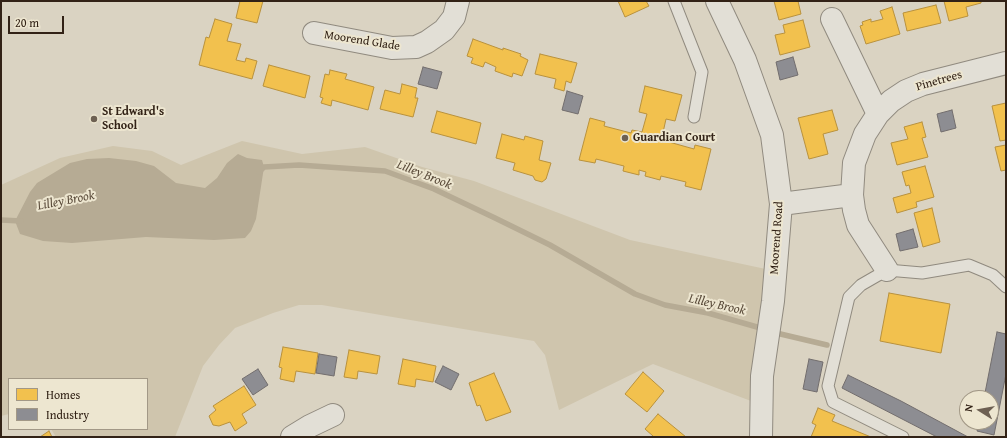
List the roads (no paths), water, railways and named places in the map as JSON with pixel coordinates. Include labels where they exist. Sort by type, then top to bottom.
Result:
[{"type":"street","name":"Moorend Glade","points":[[314,33],[392,48],[416,47],[428,42],[444,30],[454,17],[458,1]]},
{"type":"street","name":"Moorend Road","points":[[717,1],[745,60],[772,134],[781,204],[773,301],[764,352],[761,437]]},
{"type":"street","points":[[832,19],[878,114]]},
{"type":"street","name":"Pinetrees","points":[[887,270],[858,225],[852,195],[852,171],[858,148],[865,134],[878,114],[891,101],[922,84],[1006,63]]},
{"type":"street","points":[[781,204],[852,195]]},
{"type":"street","points":[[292,437],[333,415]]},
{"type":"lane","points":[[674,1],[702,72],[694,117]]},
{"type":"lane","points":[[903,437],[833,402],[828,386],[849,297],[861,285],[887,270],[922,272],[969,265],[993,275],[1006,287]]},
{"type":"water","points":[[238,154],[247,158],[262,160],[264,167],[256,219],[251,231],[245,238],[214,240],[146,237],[72,243],[43,241],[20,234],[15,221],[30,192],[37,183],[70,163],[87,159],[109,158],[136,161],[154,166],[176,183],[205,188],[217,178],[227,163]]},
{"type":"waterway","name":"Lilley Brook","points":[[259,172],[264,167],[299,165],[385,171],[434,189],[550,245],[635,294],[665,305],[708,313],[764,329]]},
{"type":"waterway","name":"Lilley Brook","points":[[1,220],[21,221]]},
{"type":"waterway","name":"Lilley Brook","points":[[772,332],[827,345]]},
{"type":"place","name":"St Edward's School","points":[[94,119]]},
{"type":"place","name":"Guardian Court","points":[[625,138]]}]
